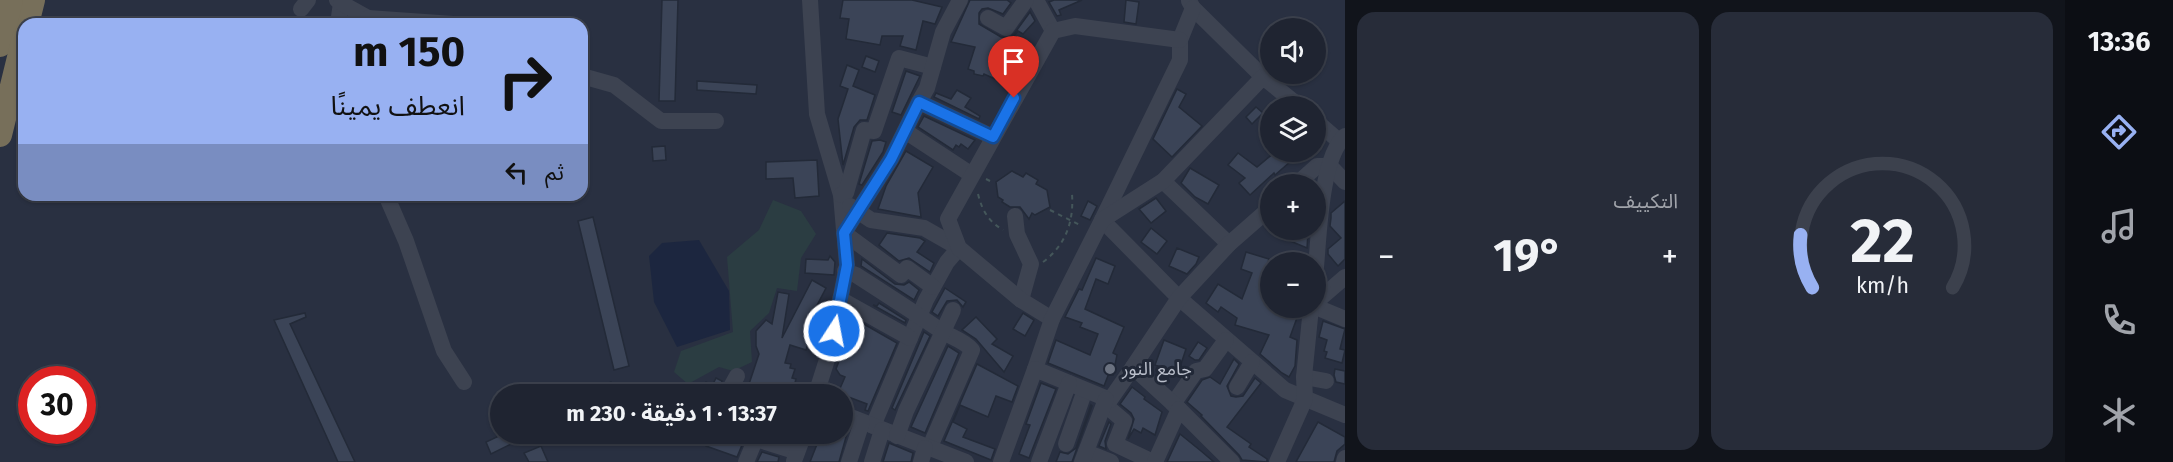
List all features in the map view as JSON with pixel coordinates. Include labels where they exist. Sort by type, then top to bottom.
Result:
[{"type":"highway","points":[[0,45],[11,0]]},
{"type":"highway","points":[[28,18],[33,0]]},
{"type":"highway","points":[[0,135],[18,62]]},
{"type":"street","points":[[810,0],[818,114],[841,197],[845,272],[831,347],[819,384]]},
{"type":"street","points":[[988,18],[1006,28],[1026,0]]},
{"type":"street","points":[[1036,0],[1053,31]]},
{"type":"street","points":[[339,1],[364,18]]},
{"type":"street","points":[[338,18],[339,1]]},
{"type":"street","points":[[844,233],[891,159],[919,102],[933,67],[953,3]]},
{"type":"street","points":[[1001,462],[1052,320],[1180,60],[1180,40],[1191,4],[1260,74]]},
{"type":"street","points":[[958,248],[948,219],[979,179],[993,137],[1053,31],[1075,26],[1180,40]]},
{"type":"street","points":[[841,197],[846,193],[864,130],[874,131],[899,58],[933,67]]},
{"type":"street","points":[[588,78],[614,85],[661,121],[716,121]]},
{"type":"street","points":[[1102,220],[1163,180],[1260,80]]},
{"type":"street","points":[[1272,84],[1287,96]]},
{"type":"street","points":[[919,102],[993,137]]},
{"type":"street","points":[[1317,252],[1324,181],[1342,138],[1326,128]]},
{"type":"street","points":[[905,131],[979,179]]},
{"type":"street","points":[[1308,174],[1317,166],[1330,166],[1345,182]]},
{"type":"street","points":[[1163,180],[1229,244]]},
{"type":"street","points":[[841,197],[871,220],[924,228],[958,248],[1021,300],[1052,320]]},
{"type":"street","points":[[389,201],[406,241],[444,351],[464,382]]},
{"type":"street","points":[[1016,216],[1017,234],[1031,264],[1021,300]]},
{"type":"street","points":[[1105,401],[1110,400],[1179,298],[1229,244],[1260,216]]},
{"type":"street","points":[[1102,220],[1179,298],[1285,390],[1345,415]]},
{"type":"street","points":[[844,233],[901,275],[907,268],[933,287]]},
{"type":"street","points":[[872,462],[879,429],[910,338],[933,287],[958,248]]},
{"type":"street","points":[[845,272],[856,275],[972,350],[925,453]]},
{"type":"street","points":[[1326,293],[1345,277]]},
{"type":"street","points":[[840,299],[910,338]]},
{"type":"street","points":[[849,462],[879,429],[954,310]]},
{"type":"street","points":[[1326,311],[1345,318]]},
{"type":"street","points":[[1283,460],[1305,399],[1304,376],[1312,318]]},
{"type":"street","points":[[1035,369],[1105,401],[1124,422],[1115,444],[1154,462],[1176,407],[1196,371],[1205,369],[1226,340]]},
{"type":"street","points":[[1237,387],[1252,362]]},
{"type":"street","points":[[1133,367],[1232,462]]},
{"type":"street","points":[[733,384],[737,376]]},
{"type":"street","points":[[1304,376],[1326,381]]},
{"type":"street","points":[[1039,462],[1068,383]]},
{"type":"street","points":[[1066,444],[1085,390]]},
{"type":"street","points":[[1105,401],[1084,457],[1111,462]]},
{"type":"street","points":[[853,418],[925,453],[966,462]]},
{"type":"street","points":[[746,462],[747,444]]},
{"type":"street","points":[[766,444],[796,457]]},
{"type":"path","points":[[994,183],[979,179],[978,194],[982,209],[993,224],[1005,231],[1017,234]]},
{"type":"path","points":[[1031,268],[1046,260],[1059,247],[1071,221],[1072,194]]},
{"type":"path","points":[[1050,210],[1083,226]]},
{"type":"shaded area","points":[[773,200],[801,211],[816,234],[801,258],[797,291],[777,288],[769,313],[750,331],[752,362],[733,371],[719,367],[688,384],[674,372],[681,351],[733,332],[727,257],[759,230]]},
{"type":"water","points":[[699,240],[729,291],[730,330],[677,347],[654,302],[649,256],[662,243]]},
{"type":"building","points":[[662,0],[678,0],[675,101],[659,101]]},
{"type":"building","points":[[843,0],[912,0],[942,7],[935,24],[923,21],[916,50],[900,46],[903,36],[882,36],[880,45],[846,39],[849,19],[840,18]]},
{"type":"building","points":[[970,0],[1007,0],[1011,3],[1003,14],[988,8],[982,9],[979,13],[979,24],[1001,37],[1010,38],[1030,12],[1035,21],[1023,34],[1018,31],[995,57],[1004,61],[995,79],[984,74],[983,76],[974,74],[974,71],[968,69],[975,47],[951,42]]},
{"type":"building","points":[[1082,0],[1059,10],[1061,15],[1057,16],[1049,2]]},
{"type":"building","points":[[1126,0],[1139,2],[1136,24],[1124,22]]},
{"type":"building","points":[[866,56],[879,61],[875,72],[862,67]]},
{"type":"building","points":[[847,65],[859,70],[853,86],[875,95],[867,120],[860,120],[854,127],[843,165],[838,119],[848,89],[840,86]]},
{"type":"building","points":[[906,71],[920,76],[901,115],[892,112]]},
{"type":"building","points":[[697,81],[757,85],[756,94],[697,90]]},
{"type":"building","points":[[1177,89],[1186,94],[1179,107],[1202,126],[1172,157],[1153,139]]},
{"type":"building","points":[[957,90],[971,98],[965,107],[980,116],[979,119],[934,97],[936,93],[951,99]]},
{"type":"building","points":[[1256,107],[1260,110],[1260,116],[1252,124],[1246,117]]},
{"type":"building","points":[[924,116],[975,140],[968,149],[961,144],[959,147],[956,145],[953,150],[918,127]]},
{"type":"building","points":[[872,141],[886,142],[883,152],[862,185],[859,184]]},
{"type":"building","points":[[665,146],[666,160],[653,161],[652,147]]},
{"type":"building","points":[[906,151],[933,167],[918,193],[921,217],[878,209],[886,186]]},
{"type":"building","points":[[1238,153],[1257,167],[1263,162],[1290,162],[1276,174],[1260,174],[1260,186],[1250,195],[1239,183],[1245,178],[1228,165]]},
{"type":"building","points":[[817,160],[819,196],[795,198],[793,178],[766,179],[766,162]]},
{"type":"building","points":[[1190,168],[1219,185],[1208,204],[1195,197],[1181,183]]},
{"type":"building","points":[[1012,171],[1023,177],[1026,173],[1038,180],[1036,184],[1047,190],[1050,207],[1035,215],[1032,213],[1029,219],[1020,207],[1010,207],[1002,202],[1003,200],[998,197],[996,182]]},
{"type":"building","points":[[1156,198],[1166,211],[1151,223],[1139,209]]},
{"type":"building","points":[[1088,201],[1097,206],[1090,220],[1081,216]]},
{"type":"building","points":[[1345,201],[1345,259],[1338,266],[1328,254],[1328,249],[1341,238],[1330,226],[1331,213]]},
{"type":"building","points":[[593,217],[629,366],[614,370],[578,221]]},
{"type":"building","points":[[1151,228],[1167,241],[1157,254],[1141,242]]},
{"type":"building","points":[[887,233],[920,238],[925,241],[917,252],[934,263],[930,272],[909,258],[899,261],[879,245]]},
{"type":"building","points":[[1288,240],[1308,240],[1307,248]]},
{"type":"building","points":[[1177,248],[1199,257],[1187,274],[1169,266]]},
{"type":"building","points":[[1246,252],[1260,256],[1260,318],[1297,318],[1290,337],[1297,340],[1295,366],[1289,377],[1260,354],[1269,335],[1235,325],[1237,318],[1221,307],[1218,312],[1206,303],[1218,284],[1242,299],[1252,273],[1241,269]]},
{"type":"building","points":[[830,256],[835,262],[834,275],[805,273],[806,259],[828,260]]},
{"type":"building","points":[[1096,258],[1115,266],[1108,284],[1096,279],[1085,309],[1124,327],[1113,353],[1117,355],[1113,375],[1109,373],[1104,386],[1048,363],[1056,340],[1090,355],[1098,334],[1080,327],[1082,323],[1065,317],[1079,289],[1082,290]]},
{"type":"building","points":[[862,259],[895,284],[904,285],[909,282],[919,290],[914,300],[861,266]]},
{"type":"building","points":[[812,280],[826,288],[814,311],[807,335],[810,336],[806,350],[790,345],[785,363],[791,364],[790,368],[795,369],[792,378],[796,379],[795,384],[749,384],[759,354],[756,346],[756,331],[766,320],[772,324],[778,292],[789,294],[782,338]]},
{"type":"building","points":[[945,288],[966,302],[963,307],[957,300],[947,301],[938,316],[932,312]]},
{"type":"building","points":[[879,303],[906,320],[905,323],[873,305],[877,306]]},
{"type":"building","points":[[305,313],[306,317],[290,324],[355,462],[338,462],[274,320]]},
{"type":"building","points":[[1023,313],[1034,320],[1025,336],[1013,329]]},
{"type":"building","points":[[976,317],[997,339],[992,344],[1013,356],[1004,372],[976,339],[962,330]]},
{"type":"building","points":[[855,319],[897,343],[868,411],[865,410],[867,404],[853,399],[853,384],[842,384],[845,377],[840,375],[836,369]]},
{"type":"building","points":[[1323,321],[1345,329],[1340,349],[1345,350],[1342,363],[1325,358],[1327,340],[1319,337]]},
{"type":"building","points":[[924,332],[930,336],[895,410],[892,408]]},
{"type":"building","points":[[1164,340],[1186,349],[1178,373],[1155,365]]},
{"type":"building","points":[[1198,342],[1207,348],[1199,360],[1195,360],[1189,356]]},
{"type":"building","points":[[948,346],[959,353],[925,433],[911,427]]},
{"type":"building","points":[[1234,359],[1239,364],[1227,386],[1231,396],[1243,396],[1255,378],[1261,383],[1227,427],[1251,444],[1249,447],[1267,459],[1267,462],[1242,460],[1202,415],[1187,402],[1202,380],[1210,377],[1220,384]]},
{"type":"building","points":[[977,364],[1018,386],[1012,402],[996,396],[988,417],[960,405],[953,422],[967,429],[963,437],[995,449],[991,460],[944,441]]},
{"type":"building","points":[[1335,369],[1345,371],[1345,384],[1336,382]]},
{"type":"building","points":[[716,378],[722,381],[721,384],[713,384]]},
{"type":"building","points":[[1041,383],[1056,389],[1029,458],[1019,454],[1030,425],[1026,424]]},
{"type":"building","points":[[1132,387],[1162,412],[1155,435],[1143,428],[1141,433],[1134,429],[1128,439],[1134,419],[1131,413],[1120,404]]},
{"type":"building","points":[[1091,405],[1072,462],[1056,462],[1060,452],[1068,454],[1076,448]]},
{"type":"building","points":[[1109,422],[1111,424],[1105,441],[1106,449],[1099,446]]},
{"type":"building","points":[[1318,422],[1345,437],[1345,444],[1337,451],[1334,462],[1296,462]]},
{"type":"building","points":[[1180,434],[1201,451],[1214,462],[1167,462]]},
{"type":"building","points":[[490,440],[490,444],[511,444],[491,454],[486,442]]},
{"type":"building","points":[[889,443],[913,453],[911,462],[883,462]]},
{"type":"building","points":[[707,444],[742,445],[737,457],[706,446]]},
{"type":"building","points":[[817,444],[844,444],[839,462],[810,462]]},
{"type":"building","points":[[541,446],[548,462],[529,462],[524,453]]},
{"type":"building","points":[[762,452],[779,457],[778,462],[757,462]]},
{"type":"place","name":"جامع النور","points":[[1110,369]]},
{"type":"route","points":[[834,331],[847,265],[844,233],[891,159],[919,102],[993,137],[1014,98]]}]
